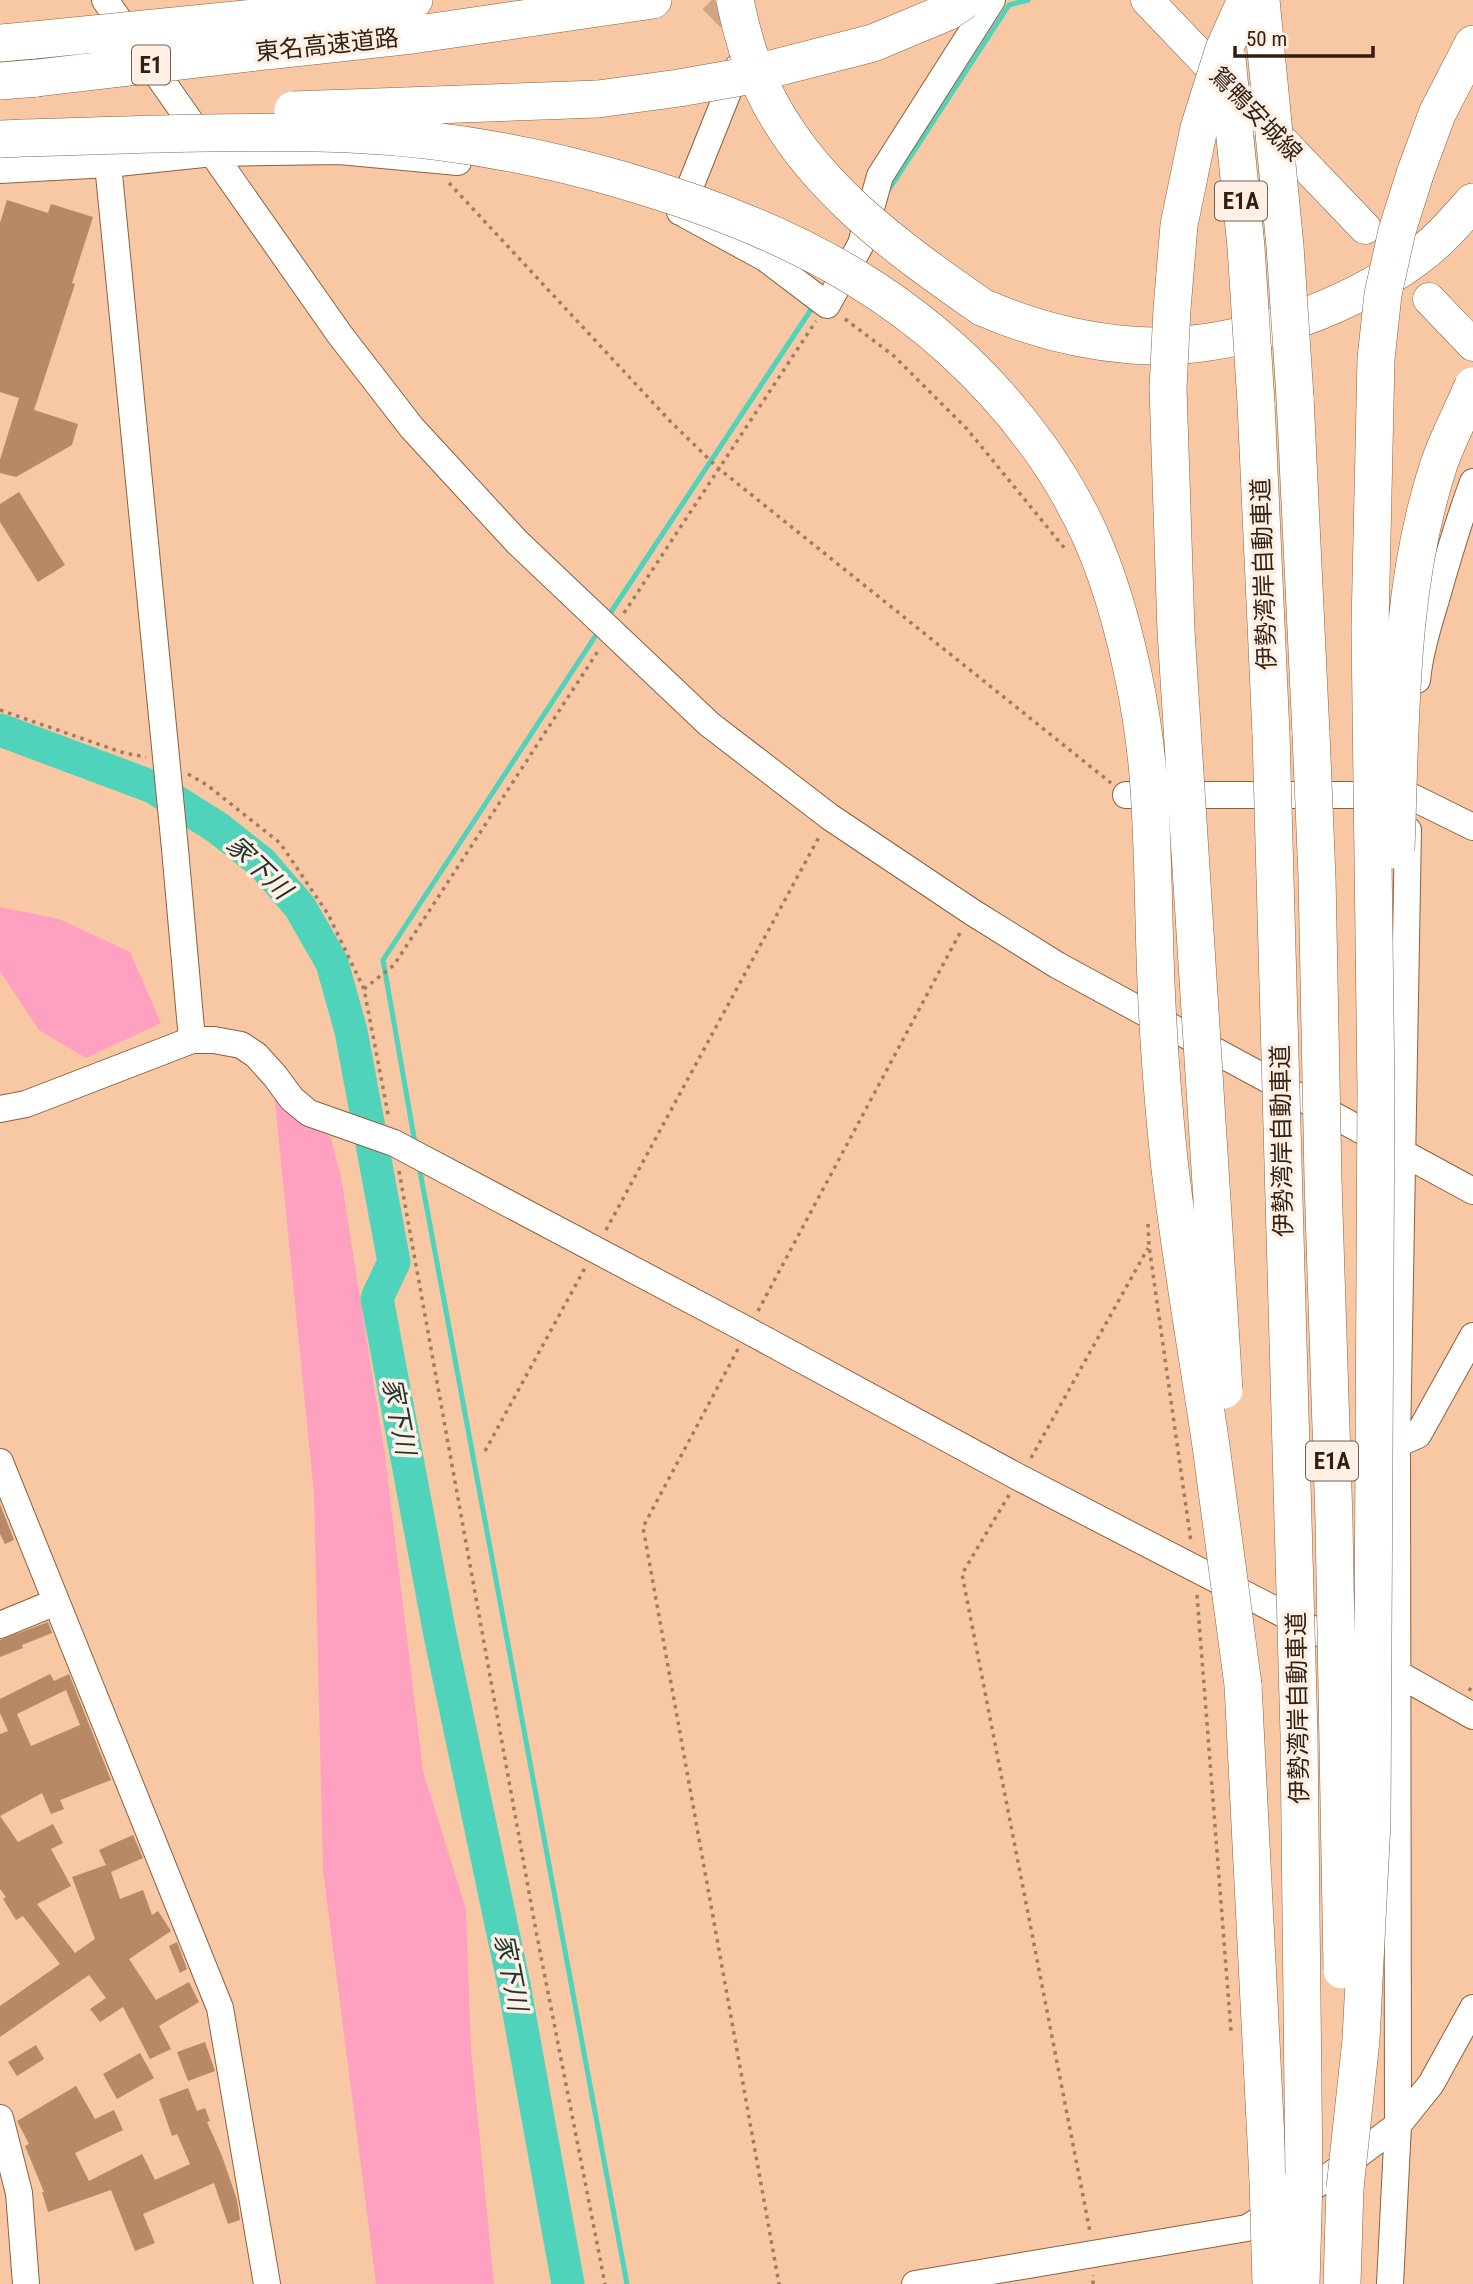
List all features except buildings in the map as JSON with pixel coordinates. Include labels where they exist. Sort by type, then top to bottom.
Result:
[{"type":"highway","name":"東名高速道路","points":[[0,81],[37,78],[265,34],[414,0]]},
{"type":"highway","name":"東名高速道路","points":[[17,41],[265,34],[412,35],[653,0]]},
{"type":"highway","points":[[735,0],[746,47],[761,86],[780,120],[808,159],[843,199],[877,231],[982,307],[1014,321],[1053,332],[1133,345],[1189,344],[1248,333],[1310,314],[1361,293],[1417,257],[1450,228],[1473,202]]},
{"type":"highway","points":[[0,128],[106,117],[598,99],[761,73],[873,43],[947,12],[965,0]]},
{"type":"highway","name":"伊勢湾岸自動車道","points":[[1220,0],[1246,247],[1256,403],[1277,885],[1299,1734],[1304,2167],[1301,2284]]},
{"type":"highway","points":[[1246,0],[1224,49],[1199,128],[1180,225],[1168,388],[1176,631],[1243,1685],[1271,2284]]},
{"type":"highway","name":"伊勢湾岸自動車道","points":[[1261,0],[1284,234],[1317,877],[1334,1521],[1345,2188],[1342,2284]]},
{"type":"highway","points":[[1345,2188],[1361,2039],[1372,1822],[1376,1090],[1370,627],[1376,359],[1383,294],[1397,231],[1437,114],[1473,44]]},
{"type":"highway","points":[[0,139],[352,134],[453,144],[527,155],[582,168],[665,192],[723,213],[786,239],[865,282],[939,336],[1015,413],[1050,462],[1080,512],[1101,562],[1125,642],[1140,712],[1148,772],[1156,991],[1169,1160],[1243,1685]]},
{"type":"highway","points":[[1376,1090],[1388,983],[1406,621],[1419,539],[1440,463],[1473,386]]},
{"type":"main road","name":"鴛鴨安城線","points":[[1147,0],[1364,228]]},
{"type":"main road","points":[[1429,299],[1473,345]]},
{"type":"street","points":[[105,0],[340,335],[412,428],[517,542],[709,724],[830,817],[1057,965],[1473,1191]]},
{"type":"street","points":[[0,170],[108,164],[213,153],[339,150],[530,169],[680,212],[765,258],[827,304],[860,244],[880,176],[992,0]]},
{"type":"street","points":[[680,212],[739,66],[741,42]]},
{"type":"street","points":[[108,164],[191,1040]]},
{"type":"street","points":[[1390,2284],[1398,2125],[1397,1444],[1408,795],[1419,664],[1447,561],[1473,482]]},
{"type":"street","points":[[1126,795],[1408,795],[1473,827]]},
{"type":"street","points":[[0,1109],[26,1104],[191,1040],[241,1045],[256,1055],[292,1099],[309,1113],[394,1143],[1020,1478],[1397,1673],[1473,1716]]},
{"type":"street","points":[[1397,1444],[1418,1435],[1473,1336]]},
{"type":"street","points":[[0,1462],[220,2008],[267,2284]]},
{"type":"street","points":[[0,1625],[56,1602]]},
{"type":"street","points":[[915,2284],[1247,2228],[1324,2180],[1398,2125],[1431,2084],[1473,2008]]},
{"type":"street","points":[[0,2118],[19,2193],[26,2284]]},
{"type":"path","points":[[426,159],[670,421],[719,468],[1126,795]]},
{"type":"path","points":[[364,989],[394,965],[827,304],[894,356],[967,429],[1066,550]]},
{"type":"path","points":[[0,710],[124,753],[166,761],[207,785],[280,844],[328,914],[364,989],[536,1931],[605,2284]]},
{"type":"path","points":[[485,1451],[830,817]]},
{"type":"path","points":[[779,2284],[643,1527],[972,912]]},
{"type":"path","points":[[1094,2254],[962,1574],[1020,1478],[1149,1246],[1195,1570],[1231,2036]]},
{"type":"shaded area","points":[[0,907],[59,919],[130,952],[161,1023],[86,1058],[39,1030],[0,971]]},
{"type":"shaded area","points":[[274,1092],[331,1138],[341,1177],[385,1456],[423,1771],[466,1909],[471,2049],[494,2284],[376,2284],[323,1870],[314,1494]]},
{"type":"waterway","points":[[888,191],[1009,5],[1028,0]]},
{"type":"waterway","points":[[607,618],[814,305]]},
{"type":"waterway","points":[[415,1143],[383,960],[600,629]]},
{"type":"waterway","name":"家下川","points":[[0,730],[153,787],[218,828],[262,863],[300,907],[332,963],[351,1031],[394,1262],[377,1298],[440,1635],[514,1985],[568,2284]]},
{"type":"waterway","points":[[419,1166],[627,2284]]},
{"type":"tunnel","points":[[712,0],[736,25],[739,33]]}]
